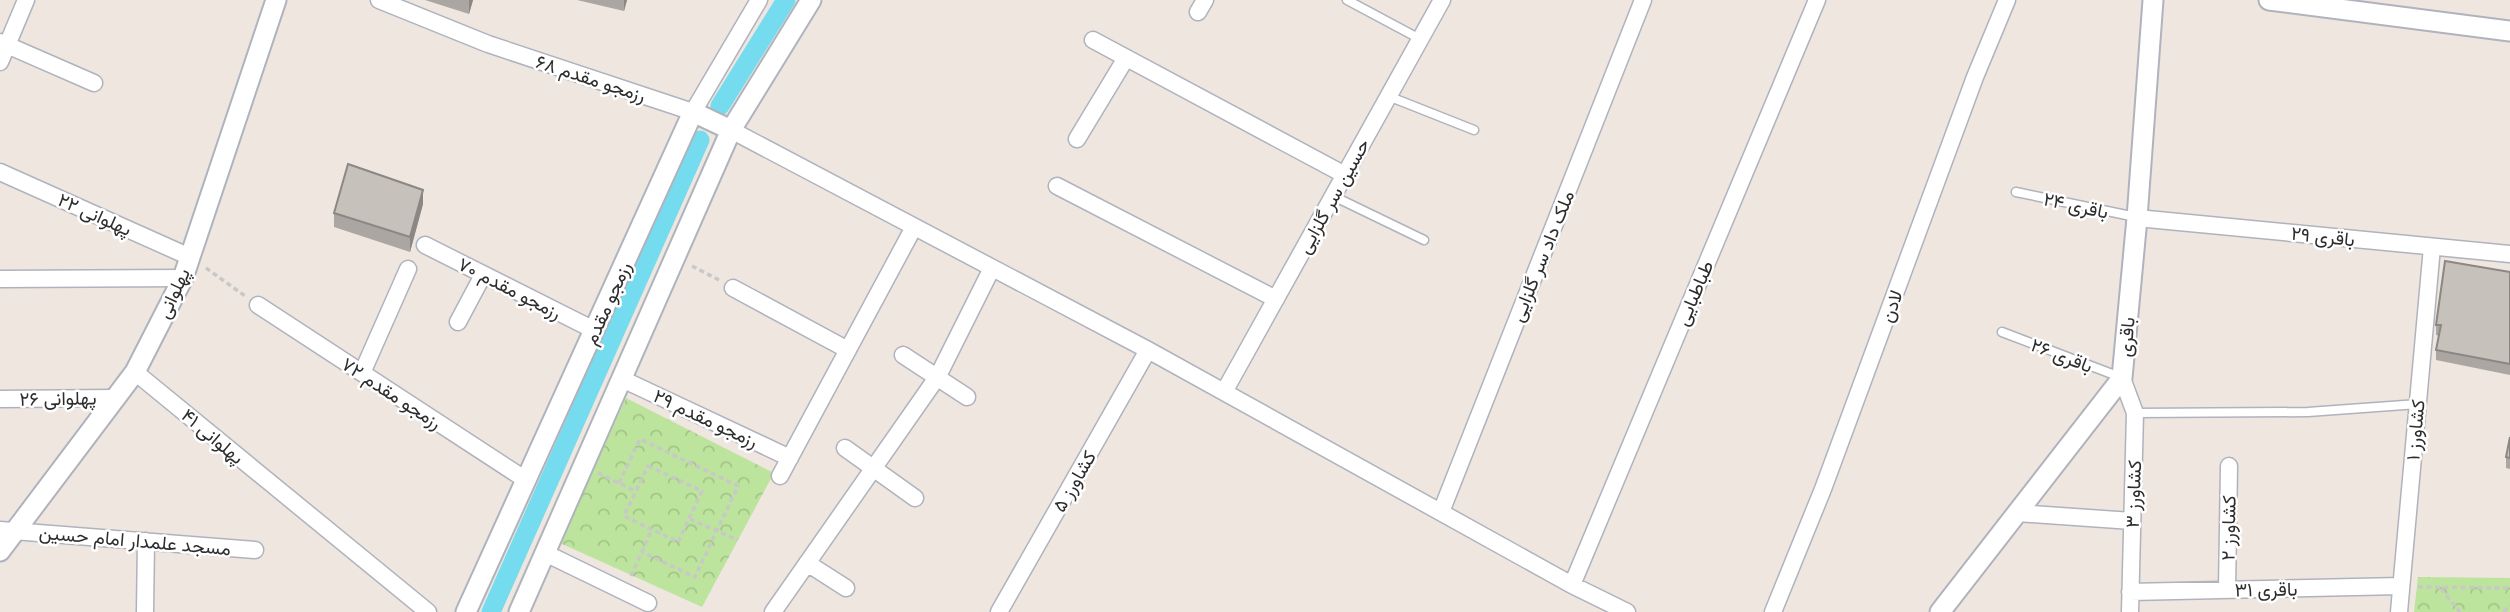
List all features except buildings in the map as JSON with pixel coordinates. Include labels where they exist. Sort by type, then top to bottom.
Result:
[{"type":"street","points":[[0,62],[4,44],[26,0]]},
{"type":"street","name":"پهلوانی","points":[[0,551],[8,530],[135,372],[183,278],[276,0]]},
{"type":"street","name":"رزمجو مقدم ۶۸","points":[[379,0],[488,44],[693,112]]},
{"type":"street","name":"رزمجو مقدم","points":[[466,612],[693,112],[759,0]]},
{"type":"street","points":[[519,612],[730,131],[811,0]]},
{"type":"street","name":"حسین سر گلزایی","points":[[1224,392],[1442,0]]},
{"type":"street","name":"ملک داد سر گلزایی","points":[[1441,512],[1643,0]]},
{"type":"street","name":"طباطبایی","points":[[1572,585],[1817,0]]},
{"type":"street","name":"لادن","points":[[1773,612],[1823,489],[1975,77],[2007,0]]},
{"type":"street","name":"باقری","points":[[1940,612],[2122,378],[2153,0]]},
{"type":"street","points":[[2269,0],[2510,31]]},
{"type":"street","points":[[1093,40],[1345,175]]},
{"type":"street","points":[[4,44],[94,83]]},
{"type":"street","points":[[1077,139],[1126,58]]},
{"type":"street","points":[[693,112],[1148,350],[1572,585],[1627,612]]},
{"type":"street","name":"پهلوانی ۲۲","points":[[0,172],[190,257]]},
{"type":"street","points":[[1057,186],[1276,299]]},
{"type":"street","name":"باقری ۲۹","points":[[2137,218],[2510,254]]},
{"type":"street","points":[[780,476],[914,226]]},
{"type":"street","name":"رزمجو مقدم ۷۰","points":[[425,245],[594,330]]},
{"type":"street","name":"کشاورز ۱","points":[[2399,612],[2432,247]]},
{"type":"street","points":[[773,612],[938,376],[992,268]]},
{"type":"street","points":[[362,373],[408,269]]},
{"type":"street","points":[[458,322],[483,275]]},
{"type":"street","points":[[0,279],[183,278]]},
{"type":"street","points":[[733,288],[848,350]]},
{"type":"street","name":"رزمجو مقدم ۷۲","points":[[258,305],[526,480]]},
{"type":"street","name":"کشاورز ۵","points":[[999,612],[1148,350]]},
{"type":"street","points":[[903,355],[967,397]]},
{"type":"street","name":"پهلوانی ۴۱","points":[[135,372],[428,612]]},
{"type":"street","name":"کشاورز ۳","points":[[2122,378],[2135,413],[2130,612]]},
{"type":"street","name":"رزمجو مقدم ۲۹","points":[[622,379],[790,457]]},
{"type":"street","name":"پهلوانی ۲۶","points":[[0,399],[116,398]]},
{"type":"street","points":[[845,448],[915,498]]},
{"type":"street","name":"کشاورز ۲","points":[[2227,589],[2230,466]]},
{"type":"street","points":[[2017,513],[2132,521]]},
{"type":"street","name":"مسجد علمدار امام حسین","points":[[8,530],[255,550]]},
{"type":"street","points":[[145,612],[146,541]]},
{"type":"street","points":[[545,553],[648,603]]},
{"type":"street","points":[[807,563],[845,588]]},
{"type":"street","name":"باقری ۳۱","points":[[2130,592],[2401,586]]},
{"type":"lane","points":[[1347,0],[1420,39]]},
{"type":"lane","points":[[1388,96],[1474,130]]},
{"type":"lane","name":"باقری ۲۴","points":[[2016,192],[2137,218]]},
{"type":"lane","points":[[1333,196],[1424,240]]},
{"type":"lane","name":"باقری ۲۶","points":[[2002,332],[2122,378]]},
{"type":"lane","points":[[2135,413],[2308,412],[2418,404]]},
{"type":"path","points":[[190,257],[258,305]]},
{"type":"path","points":[[675,257],[733,288]]},
{"type":"path","points":[[636,491],[619,483],[640,439],[738,486],[695,577],[642,552]]},
{"type":"path","points":[[648,466],[702,491],[678,542],[624,516],[636,491],[648,466]]},
{"type":"path","points":[[690,519],[738,540]]},
{"type":"path","points":[[624,591],[652,529]]},
{"type":"path","points":[[2401,586],[2441,589],[2510,588]]},
{"type":"path","points":[[2441,589],[2460,612]]},
{"type":"path","points":[[2504,612],[2510,605]]},
{"type":"green space","points":[[626,398],[774,473],[702,607],[560,543]]},
{"type":"green space","points":[[2418,577],[2510,578],[2510,612],[2414,612]]},
{"type":"waterway","points":[[720,106],[786,0]]},
{"type":"waterway","points":[[491,612],[700,140]]}]
